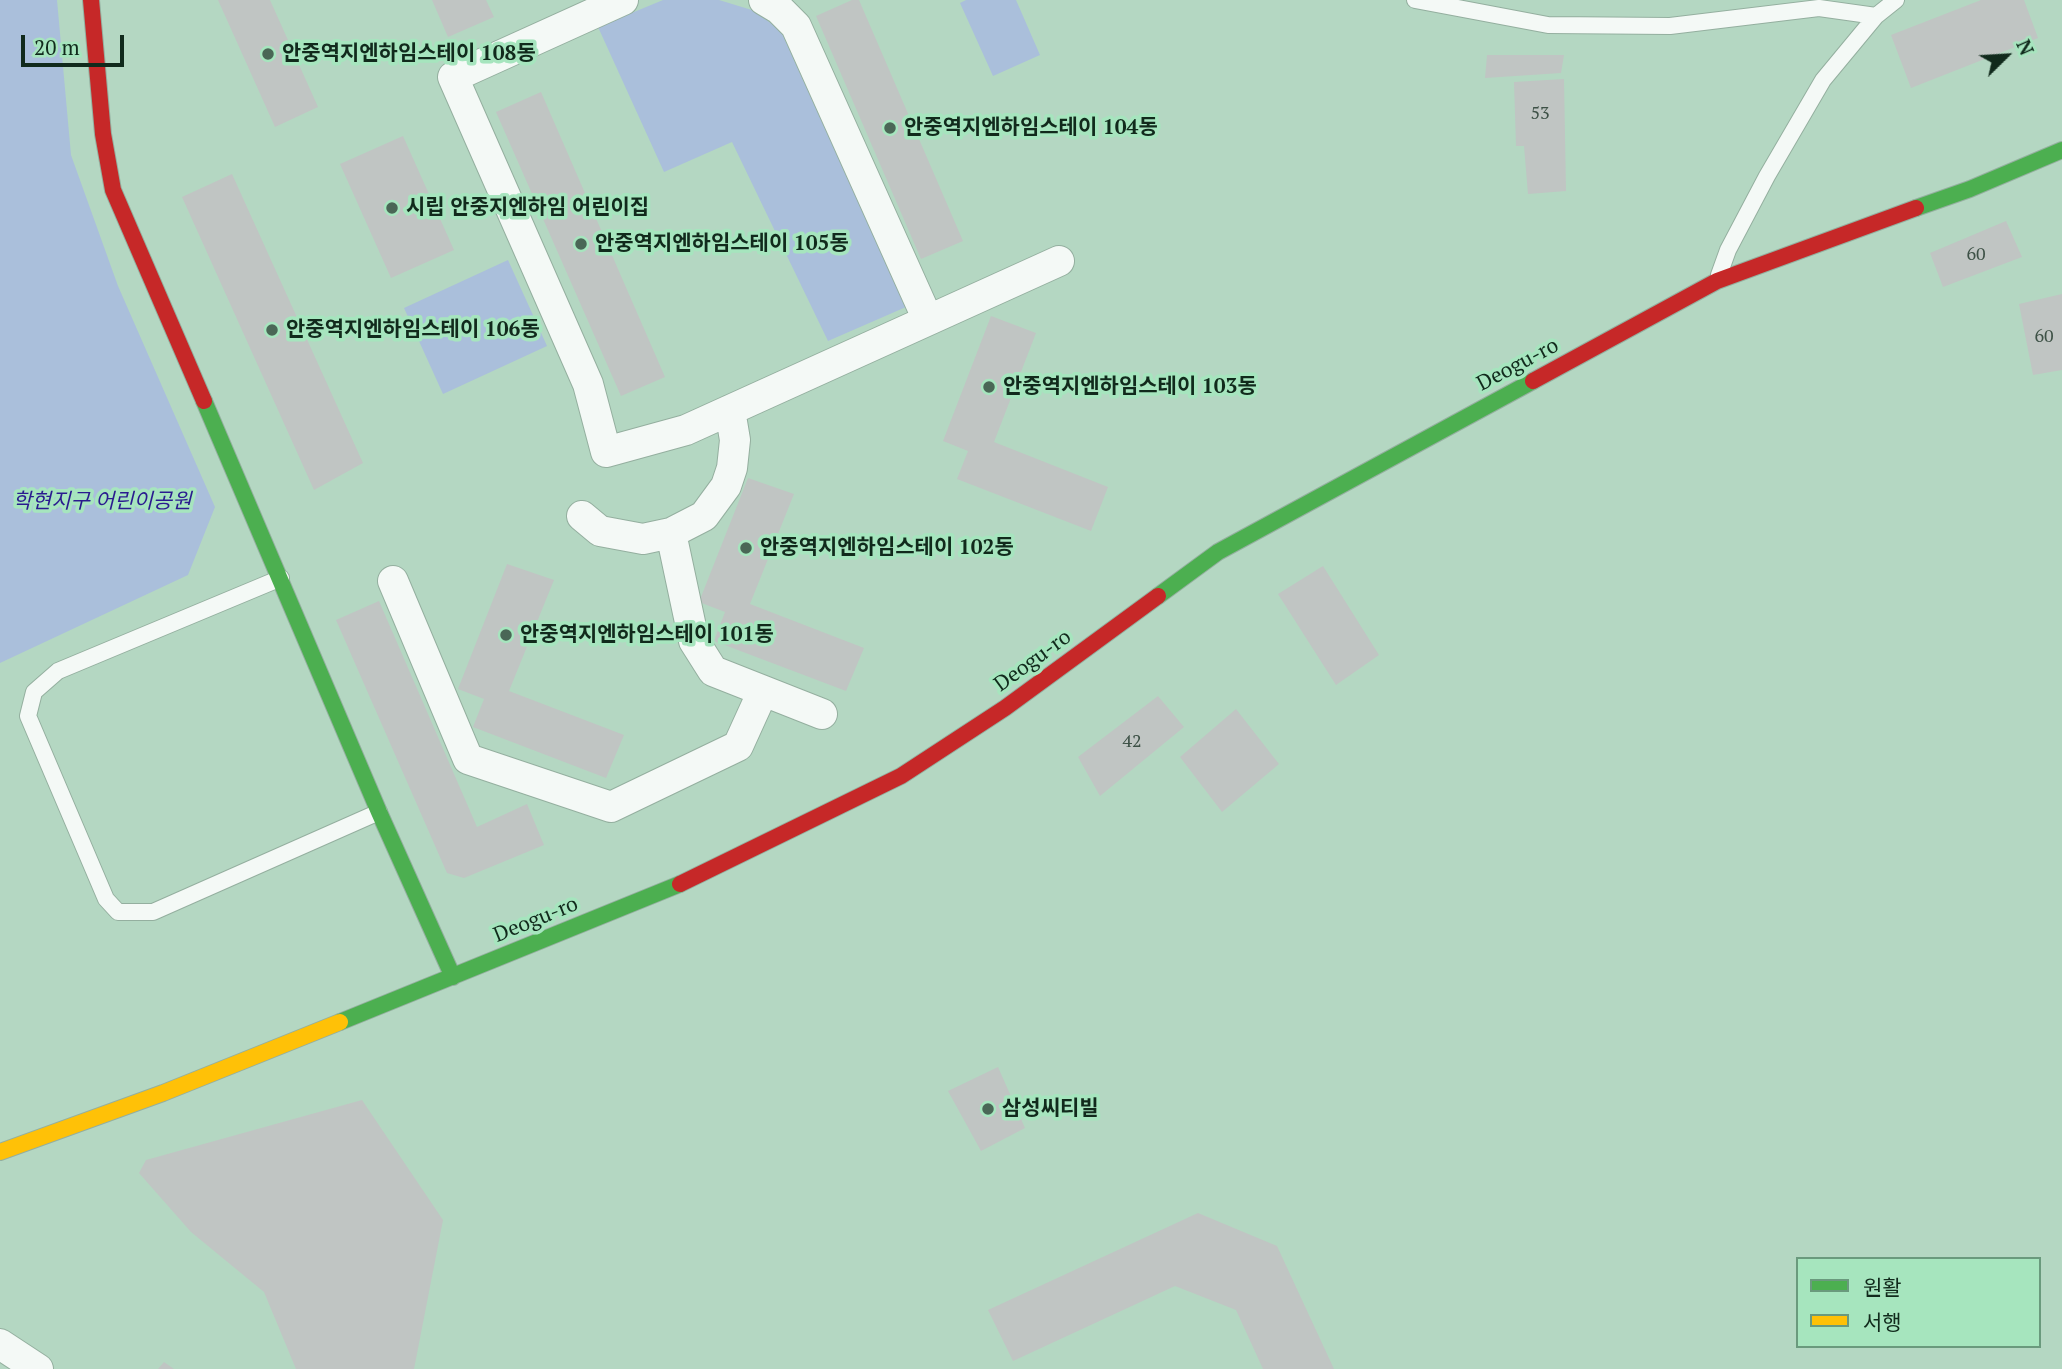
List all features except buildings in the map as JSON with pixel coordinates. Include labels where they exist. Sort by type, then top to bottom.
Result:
[{"type":"street","points":[[90,0],[103,134],[113,190],[379,812],[453,977]]},
{"type":"street","points":[[623,0],[453,77],[588,384],[606,452],[686,430],[1059,261]]},
{"type":"street","points":[[764,0],[779,9],[796,26],[928,320]]},
{"type":"street","name":"Deogu-ro","points":[[0,1152],[163,1093],[671,888],[901,776],[1005,708],[1218,552],[1717,281],[1970,189],[2062,150]]},
{"type":"street","points":[[582,516],[600,531],[643,539],[671,533],[704,516],[726,486],[732,468],[735,440],[730,410]]},
{"type":"street","points":[[671,533],[694,641],[713,671],[822,714]]},
{"type":"street","points":[[393,581],[468,759],[611,807],[738,746],[763,691]]},
{"type":"street","points":[[0,1344],[38,1369]]},
{"type":"lane","points":[[1415,0],[1548,25],[1670,26],[1819,8],[1876,16]]},
{"type":"lane","points":[[1717,281],[1728,250],[1816,92],[1876,16],[1896,0]]},
{"type":"lane","points":[[281,578],[58,671],[34,692],[28,716],[106,899],[118,912],[153,912],[379,812]]},
{"type":"green space","name":"학현지구 어린이공원","points":[[0,0],[57,0],[71,155],[118,286],[215,507],[188,575],[0,663]]},
{"type":"green space","points":[[663,0],[719,0],[755,11],[781,31],[906,307],[828,341],[732,142],[664,172],[598,27]]},
{"type":"green space","points":[[966,0],[1016,0],[1040,55],[993,76],[960,3]]},
{"type":"green space","points":[[508,260],[547,346],[443,394],[404,308]]},
{"type":"traffic: fast","points":[[1916,208],[1970,189],[2062,150]]},
{"type":"traffic: fast","points":[[1158,596],[1218,552],[1533,381]]},
{"type":"traffic: fast","points":[[204,401],[379,812],[453,977]]},
{"type":"traffic: fast","points":[[340,1022],[680,884]]},
{"type":"traffic: slow","points":[[0,1152],[163,1093],[340,1022]]},
{"type":"traffic: jam","points":[[91,0],[103,134],[113,190],[204,401]]},
{"type":"traffic: jam","points":[[1533,381],[1717,281],[1916,208]]},
{"type":"traffic: jam","points":[[680,884],[901,776],[1005,708],[1158,596]]},
{"type":"place","name":"안중역지엔하임스테이 108동","points":[[268,54]]},
{"type":"place","name":"안중역지엔하임스테이 104동","points":[[890,128]]},
{"type":"place","name":"시립 안중지엔하임 어린이집","points":[[392,208]]},
{"type":"place","name":"안중역지엔하임스테이 105동","points":[[581,244]]},
{"type":"place","name":"안중역지엔하임스테이 106동","points":[[272,330]]},
{"type":"place","name":"안중역지엔하임스테이 103동","points":[[989,387]]},
{"type":"place","name":"안중역지엔하임스테이 102동","points":[[746,548]]},
{"type":"place","name":"안중역지엔하임스테이 101동","points":[[506,635]]},
{"type":"place","name":"삼성씨티빌","points":[[988,1109]]}]
